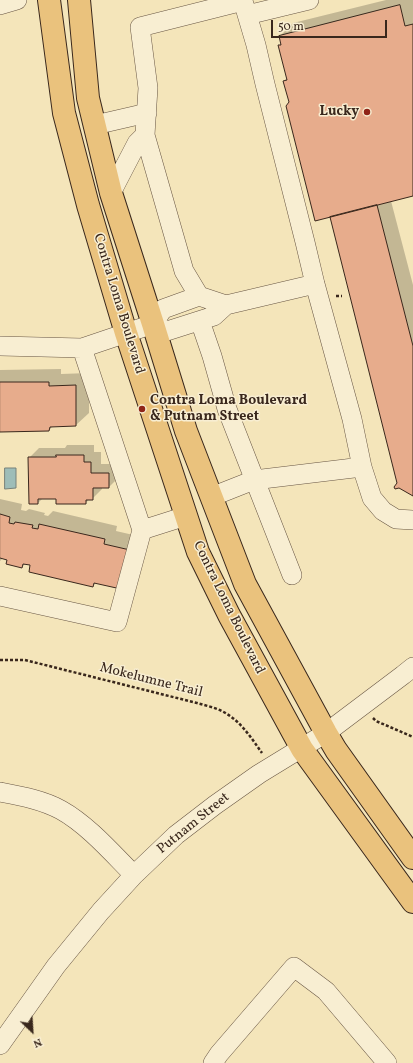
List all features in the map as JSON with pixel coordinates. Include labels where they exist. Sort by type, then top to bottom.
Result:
[{"type":"main road","name":"Contra Loma Boulevard","points":[[49,0],[64,113],[88,205],[126,333],[198,552],[229,615],[302,748],[413,902]]},
{"type":"main road","name":"Contra Loma Boulevard","points":[[79,0],[88,98],[111,193],[154,324],[186,431],[211,497],[245,584],[326,733],[336,750],[413,858]]},
{"type":"street","points":[[0,5],[17,0]]},
{"type":"street","points":[[247,15],[309,0]]},
{"type":"street","points":[[199,296],[184,271],[145,135],[148,88],[140,27],[243,1],[256,45],[315,284],[352,418],[362,466],[372,498],[383,511],[396,519],[413,520]]},
{"type":"street","points":[[95,125],[147,113]]},
{"type":"street","points":[[111,193],[137,143],[145,135]]},
{"type":"street","points":[[154,324],[168,331],[214,316],[226,305],[315,284]]},
{"type":"street","points":[[0,346],[82,348],[154,324],[163,309],[199,296],[226,305]]},
{"type":"street","points":[[200,321],[227,408],[292,575]]},
{"type":"street","points":[[0,596],[117,622],[142,530],[82,348]]},
{"type":"street","points":[[211,497],[254,480],[362,466]]},
{"type":"street","points":[[142,530],[186,516]]},
{"type":"street","name":"Putnam Street","points":[[0,1045],[61,960],[101,911],[134,875],[176,835],[214,805],[259,774],[326,733],[413,667]]},
{"type":"street","points":[[0,792],[42,802],[71,816],[101,842],[134,875]]},
{"type":"street","points":[[212,1063],[294,967],[326,991],[387,1063]]},
{"type":"path","name":"Mokelumne Trail","points":[[0,660],[25,660],[197,703],[226,713],[236,721],[250,737],[272,767]]},
{"type":"path","points":[[361,706],[376,721],[413,737]]},
{"type":"water","points":[[5,468],[16,468],[16,488],[5,489]]},
{"type":"building","points":[[400,5],[405,26],[413,24],[413,196],[315,221],[286,106],[289,102],[283,81],[287,80],[278,45],[281,45],[279,36]]},
{"type":"building","points":[[377,205],[413,346],[413,496],[399,488],[395,489],[394,487],[397,483],[330,217]]},
{"type":"building","points":[[0,382],[49,382],[49,386],[76,385],[76,426],[50,427],[49,431],[0,432]]},
{"type":"building","points":[[56,455],[84,455],[84,462],[91,462],[91,473],[109,473],[109,488],[93,488],[93,500],[86,500],[86,504],[56,504],[56,499],[38,499],[38,504],[29,504],[28,457],[56,457]]},
{"type":"building","points":[[0,514],[10,517],[9,523],[14,524],[15,522],[33,525],[32,528],[38,529],[39,524],[105,539],[104,544],[130,550],[121,589],[94,583],[93,587],[29,572],[30,565],[23,564],[22,568],[6,564],[7,560],[0,558]]},
{"type":"place","name":"Lucky","points":[[367,112]]},
{"type":"place","name":"Contra Loma Boulevard & Putnam Street","points":[[142,409]]}]
